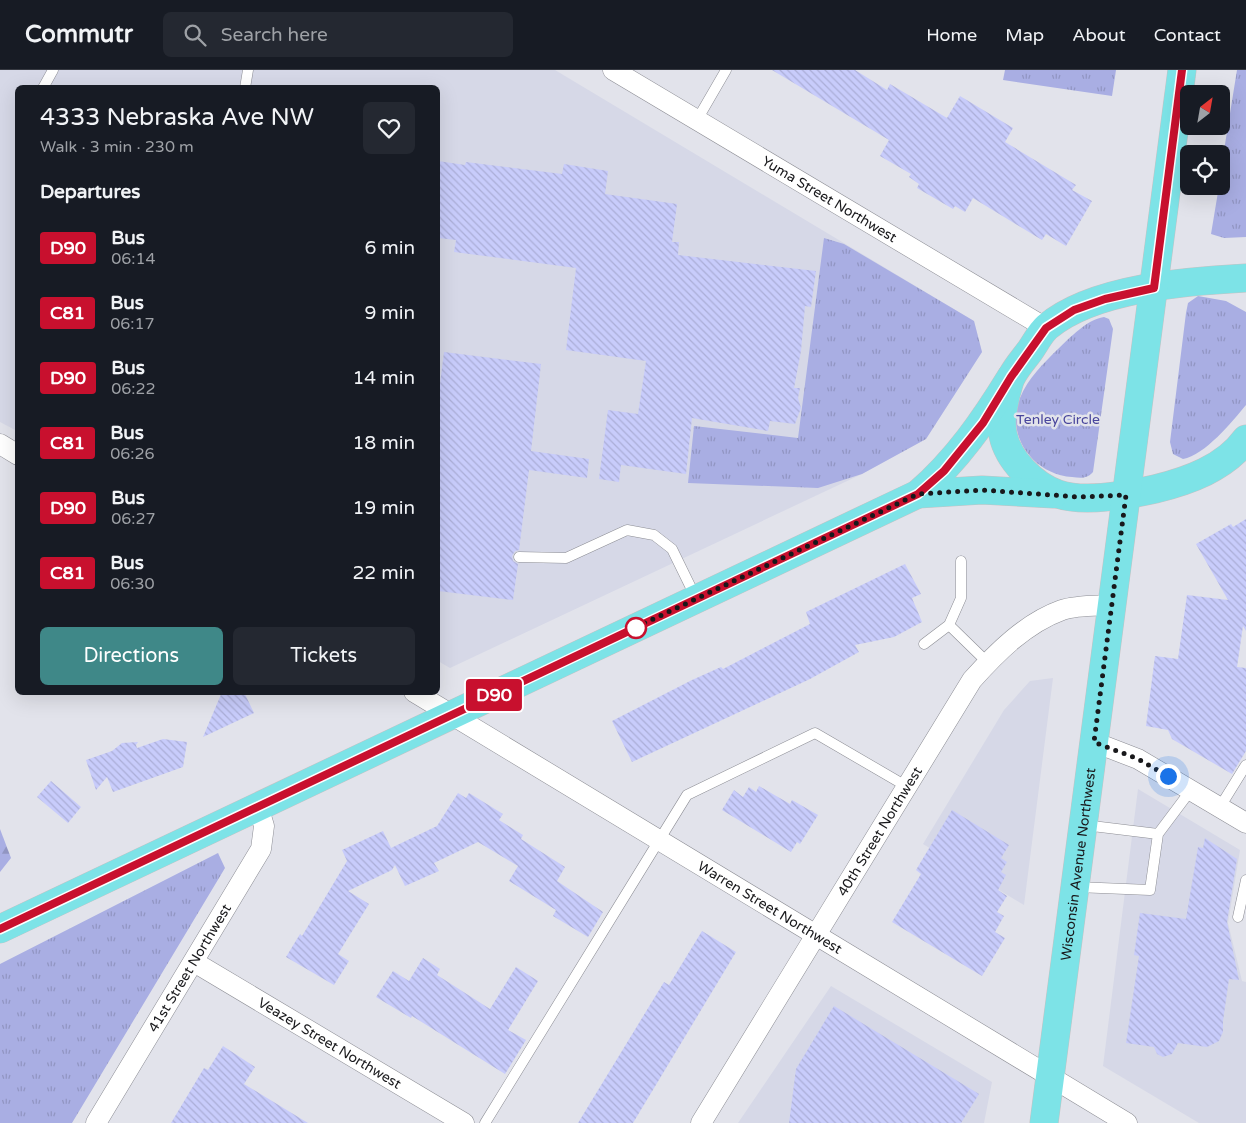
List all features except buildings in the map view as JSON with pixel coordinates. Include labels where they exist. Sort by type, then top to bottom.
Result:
[{"type":"main road","name":"Wisconsin Avenue Northwest","points":[[1044,1123],[1182,70]]},
{"type":"main road","points":[[0,929],[918,494],[944,471],[977,430],[1011,377],[1046,328],[1074,310],[1105,299],[1154,288],[1201,280],[1246,278]]},
{"type":"main road","points":[[1218,280],[1246,300]]},
{"type":"main road","points":[[1011,377],[1001,413],[1003,436],[1013,458],[1025,472],[1058,494]]},
{"type":"main road","points":[[918,494],[982,490],[1079,497],[1126,495],[1177,484],[1206,472],[1245,444]]},
{"type":"street","name":"Yuma Street Northwest","points":[[613,70],[1046,328]]},
{"type":"street","points":[[0,444],[15,453]]},
{"type":"street","name":"40th Street Northwest","points":[[701,1123],[957,702],[988,663],[1022,632],[1063,610],[1112,605]]},
{"type":"street","name":"Warren Street Northwest","points":[[419,695],[814,936],[1127,1123]]},
{"type":"street","points":[[1094,742],[1138,759],[1246,823]]},
{"type":"street","name":"41st Street Northwest","points":[[96,1123],[261,849],[264,826],[258,806]]},
{"type":"street","name":"Veazey Street Northwest","points":[[194,962],[464,1123]]},
{"type":"lane","points":[[45,85],[53,70]]},
{"type":"lane","points":[[246,85],[248,70]]},
{"type":"lane","points":[[696,120],[726,70]]},
{"type":"lane","points":[[518,557],[566,558],[627,530],[654,535],[672,549],[696,599]]},
{"type":"lane","points":[[924,644],[949,625],[961,598],[961,561]]},
{"type":"lane","points":[[949,625],[988,663]]},
{"type":"lane","points":[[485,1123],[687,795],[815,733],[906,786]]},
{"type":"lane","points":[[1220,807],[1246,765]]},
{"type":"lane","points":[[1075,887],[1150,890],[1158,834],[1191,790]]},
{"type":"lane","points":[[1083,825],[1158,834]]},
{"type":"lane","points":[[1238,917],[1246,880]]},
{"type":"shaded area","points":[[0,70],[555,70],[974,321],[982,352],[926,439],[862,474],[450,668],[440,662],[440,85],[15,85],[15,430],[0,422]]},
{"type":"shaded area","points":[[1053,678],[1024,905],[923,844],[1004,710],[1030,681]]},
{"type":"shaded area","points":[[1138,789],[1240,850],[1228,923],[1242,981],[1246,982],[1246,1123],[1199,1123],[1103,1066]]},
{"type":"shaded area","points":[[831,986],[992,1082],[984,1123],[738,1123]]},
{"type":"green space","points":[[1005,70],[1116,70],[1112,96],[1003,80]]},
{"type":"green space","points":[[1237,70],[1246,70],[1246,237],[1224,238],[1211,234],[1218,195],[1230,195],[1230,145],[1225,145],[1226,135],[1230,135],[1230,113]]},
{"type":"green space","points":[[824,238],[844,244],[974,321],[982,352],[926,439],[862,474],[818,488],[688,483],[694,426],[798,438]]},
{"type":"green space","points":[[1198,296],[1226,301],[1246,312],[1246,405],[1226,429],[1209,445],[1183,459],[1173,454],[1170,442],[1186,313],[1188,303]]},
{"type":"green space","name":"Tenley Circle","points":[[1104,317],[1109,319],[1113,329],[1093,472],[1081,478],[1058,474],[1045,469],[1034,461],[1020,439],[1016,426],[1016,412],[1020,398],[1041,366],[1058,349],[1085,325]]},
{"type":"green space","points":[[0,829],[11,858],[0,872]]},
{"type":"green space","points":[[218,853],[225,868],[72,1123],[0,1123],[0,964]]},
{"type":"bus line","name":"D90","points":[[0,929],[918,494],[944,471],[983,423],[1011,377],[1046,328],[1074,310],[1114,296],[1154,288],[1182,70]]},
{"type":"route","points":[[636,628],[628,631],[918,494],[947,494],[982,490],[1018,491],[1079,497],[1126,495],[1094,742],[1138,759],[1168,776]]}]
